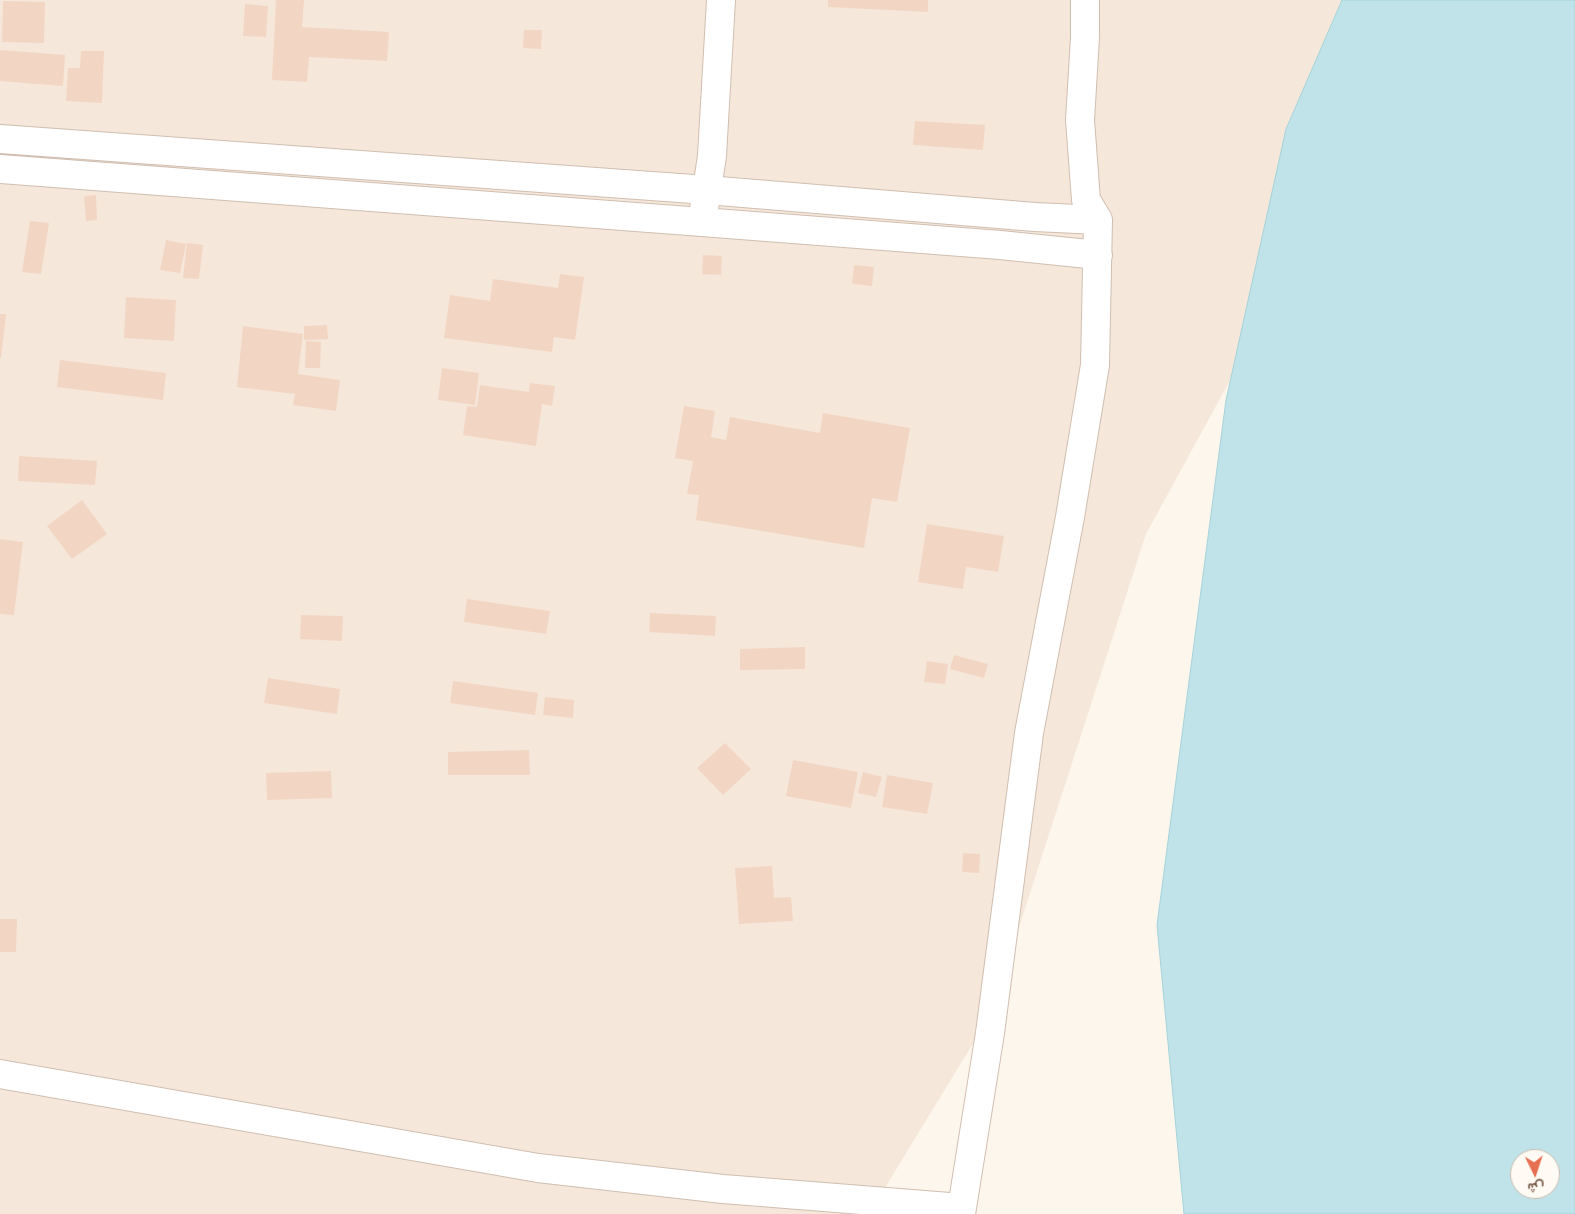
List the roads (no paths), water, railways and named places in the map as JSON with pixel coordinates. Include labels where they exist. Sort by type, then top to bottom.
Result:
[{"type":"street","points":[[702,222],[712,156],[721,0]]},
{"type":"street","points":[[0,1074],[538,1168],[723,1189],[961,1211],[990,1033],[1029,734],[1070,517],[1095,365],[1098,220],[1086,200],[1080,120],[1085,37],[1085,0]]},
{"type":"street","points":[[0,139],[1098,220]]},
{"type":"street","points":[[0,169],[1000,245],[1098,256]]},
{"type":"water","points":[[1342,0],[1575,0],[1575,1214],[1184,1214],[1157,925],[1226,400],[1286,129]]}]
